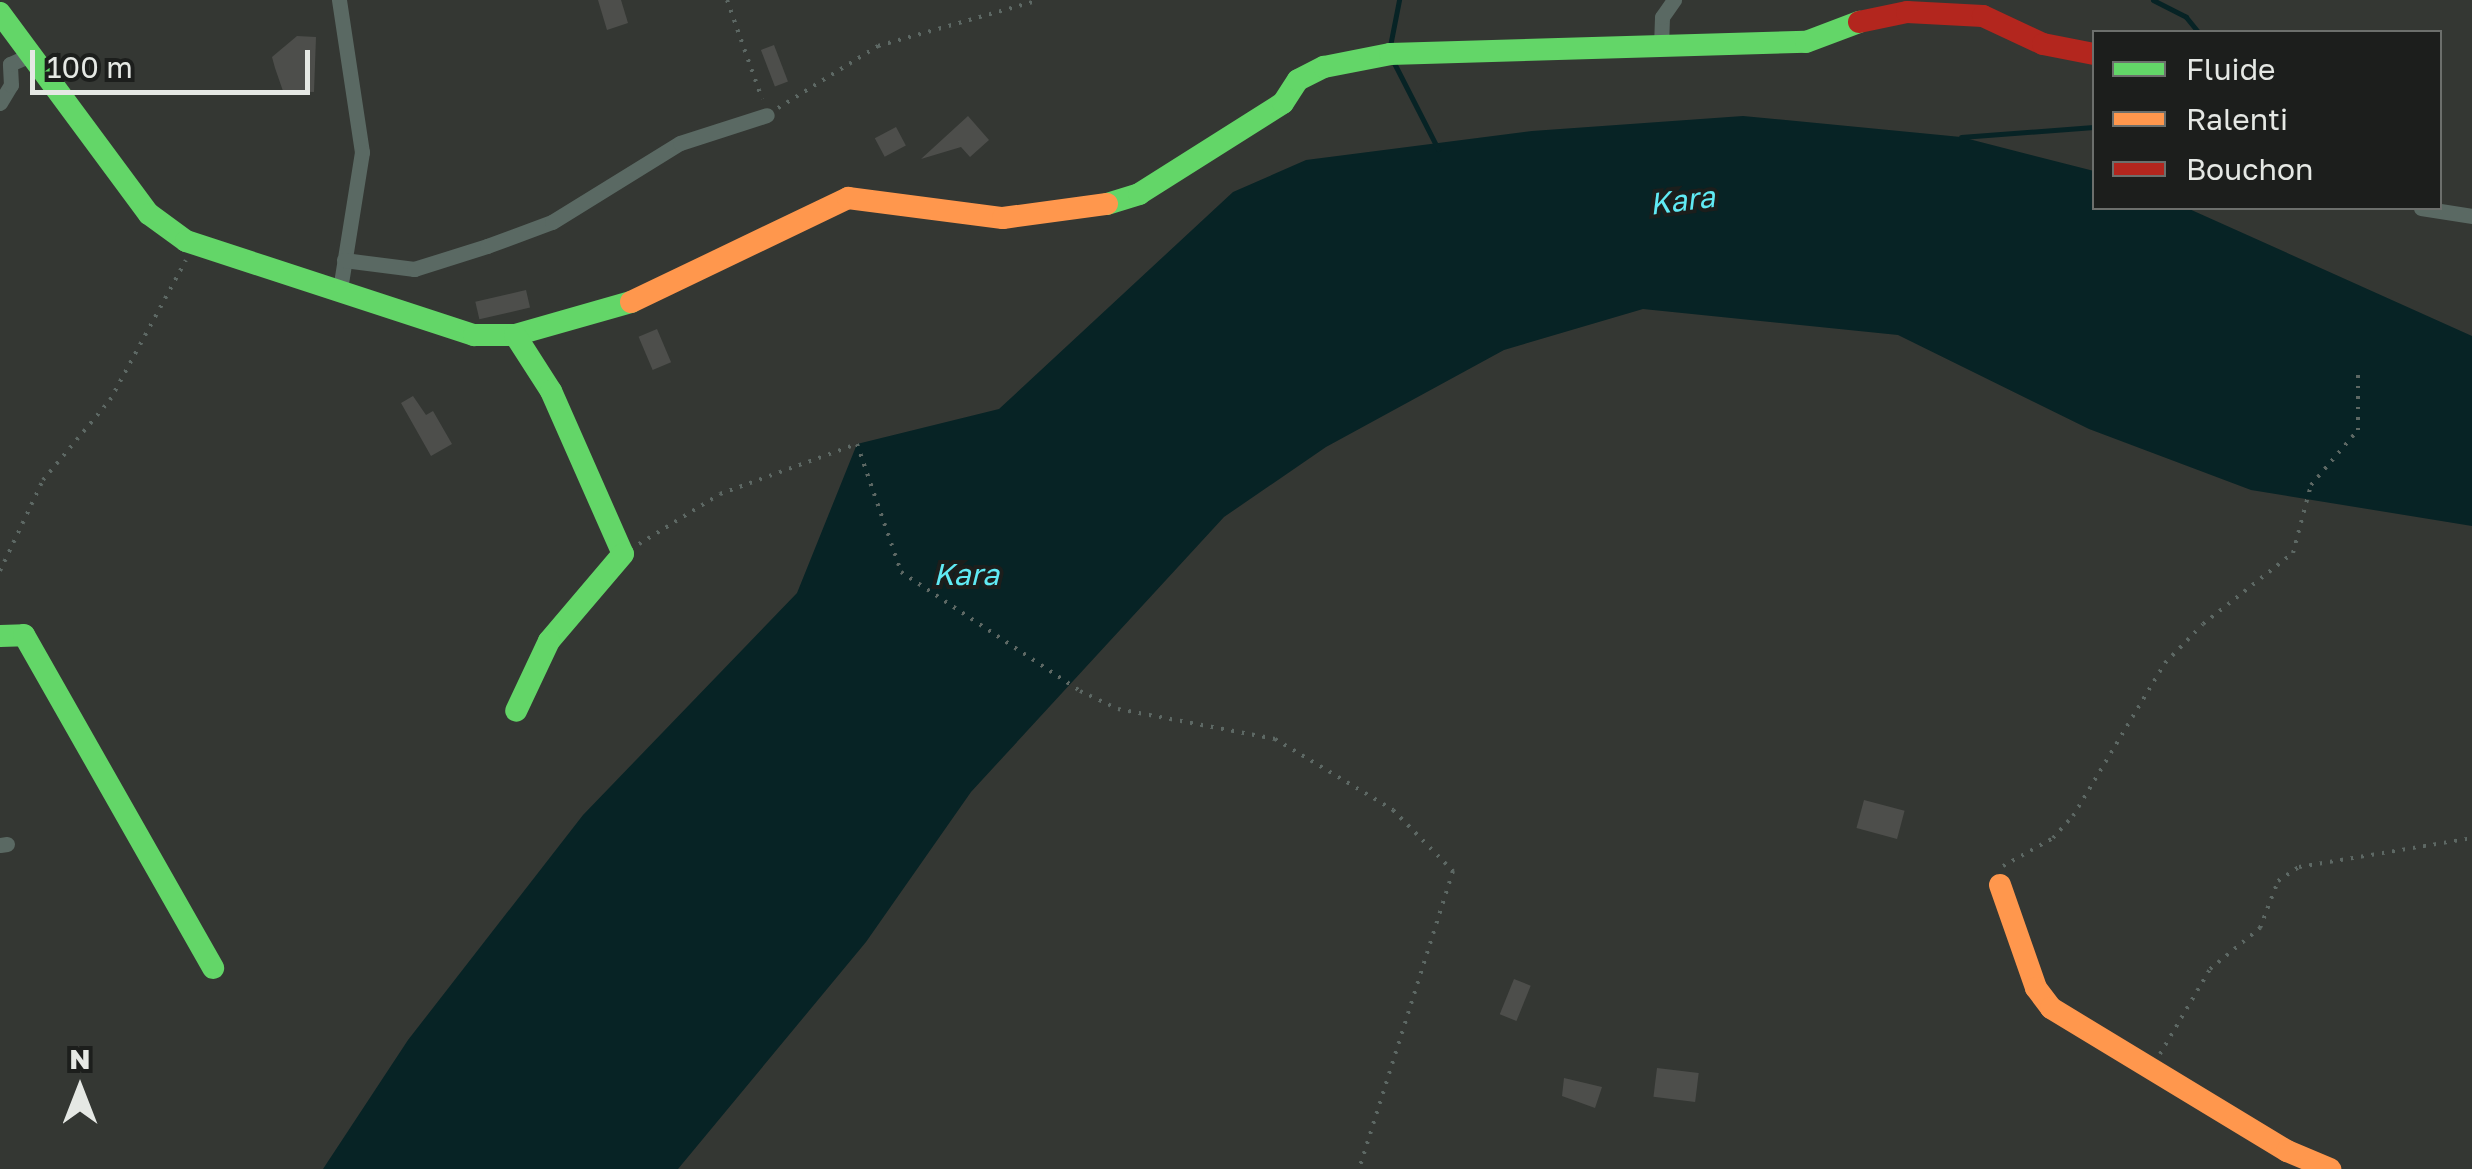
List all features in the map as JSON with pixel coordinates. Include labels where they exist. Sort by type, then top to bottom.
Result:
[{"type":"street","points":[[340,0],[362,152],[340,289]]},
{"type":"street","points":[[1660,46],[1662,17],[1674,0]]},
{"type":"street","points":[[0,13],[149,214],[186,241],[474,334],[515,336],[636,300],[848,198],[1003,218],[1082,211],[1139,194],[1268,114],[1298,80],[1324,67],[1390,54],[1806,42],[1877,16],[1938,12],[1983,16],[2044,44],[2092,54]]},
{"type":"street","points":[[0,102],[11,85],[10,64],[30,55]]},
{"type":"street","points":[[344,260],[414,269],[487,246],[552,222],[680,142],[767,115]]},
{"type":"street","points":[[2434,210],[2472,216]]},
{"type":"street","points":[[515,336],[551,391],[623,554],[550,641],[516,711]]},
{"type":"street","points":[[0,636],[24,635],[213,968]]},
{"type":"street","points":[[2000,886],[2036,988],[2051,1008],[2153,1066],[2287,1152],[2330,1169]]},
{"type":"path","points":[[727,0],[767,115],[878,46],[1039,0]]},
{"type":"path","points":[[0,571],[43,480],[110,400],[186,260],[186,241]]},
{"type":"path","points":[[2000,886],[2004,864],[2053,838],[2072,816],[2165,663],[2203,624],[2292,553],[2311,486],[2358,430],[2358,374]]},
{"type":"path","points":[[623,554],[720,494],[857,444],[902,572],[1080,691],[1118,708],[1274,738],[1393,810],[1454,871],[1359,1169]]},
{"type":"path","points":[[2153,1066],[2210,970],[2260,928],[2278,880],[2299,866],[2472,838]]},
{"type":"water","name":"Kara","points":[[1743,116],[1961,137],[2092,170],[2092,210],[2191,210],[2472,336],[2472,526],[2251,490],[2089,429],[1898,335],[1643,309],[1504,350],[1326,447],[1224,517],[971,792],[866,942],[678,1169],[323,1169],[408,1040],[583,815],[797,593],[857,444],[999,409],[1233,192],[1306,160],[1532,131]]},
{"type":"building","points":[[598,0],[621,0],[628,23],[607,30]]},
{"type":"building","points":[[297,36],[316,37],[314,92],[283,91],[275,68],[272,57]]},
{"type":"building","points":[[774,45],[788,81],[775,86],[761,50]]},
{"type":"building","points":[[968,116],[989,140],[970,157],[961,147],[921,159]]},
{"type":"building","points":[[896,127],[906,146],[885,157],[875,138]]},
{"type":"building","points":[[526,290],[530,308],[479,319],[475,302]]},
{"type":"building","points":[[657,329],[671,362],[653,370],[639,337]]},
{"type":"building","points":[[413,396],[426,415],[433,411],[452,444],[431,456],[401,403]]},
{"type":"building","points":[[1864,800],[1905,811],[1897,839],[1856,828]]},
{"type":"building","points":[[1514,979],[1531,986],[1516,1021],[1500,1014]]},
{"type":"building","points":[[1657,1068],[1699,1073],[1695,1102],[1653,1097]]},
{"type":"building","points":[[1564,1078],[1602,1087],[1595,1108],[1562,1096]]},
{"type":"waterway","points":[[1390,46],[1399,0]]},
{"type":"waterway","points":[[2153,0],[2186,17],[2196,30]]},
{"type":"waterway","points":[[1393,61],[1438,149]]},
{"type":"waterway","points":[[1961,137],[2092,127]]},
{"type":"traffic: fast","points":[[0,13],[149,214],[186,241],[474,335],[515,335],[631,302]]},
{"type":"traffic: fast","points":[[1107,204],[1139,194],[1283,103],[1298,80],[1324,67],[1390,54],[1806,42],[1859,22]]},
{"type":"traffic: fast","points":[[515,335],[551,391],[623,554],[549,641],[516,711]]},
{"type":"traffic: fast","points":[[0,636],[24,635],[213,968]]},
{"type":"traffic: slow","points":[[631,302],[848,198],[1003,218],[1107,204]]},
{"type":"traffic: slow","points":[[2000,885],[2036,988],[2051,1008],[2287,1151],[2330,1169]]},
{"type":"traffic: jam","points":[[1859,22],[1907,12],[1983,16],[2043,44],[2092,54]]}]
